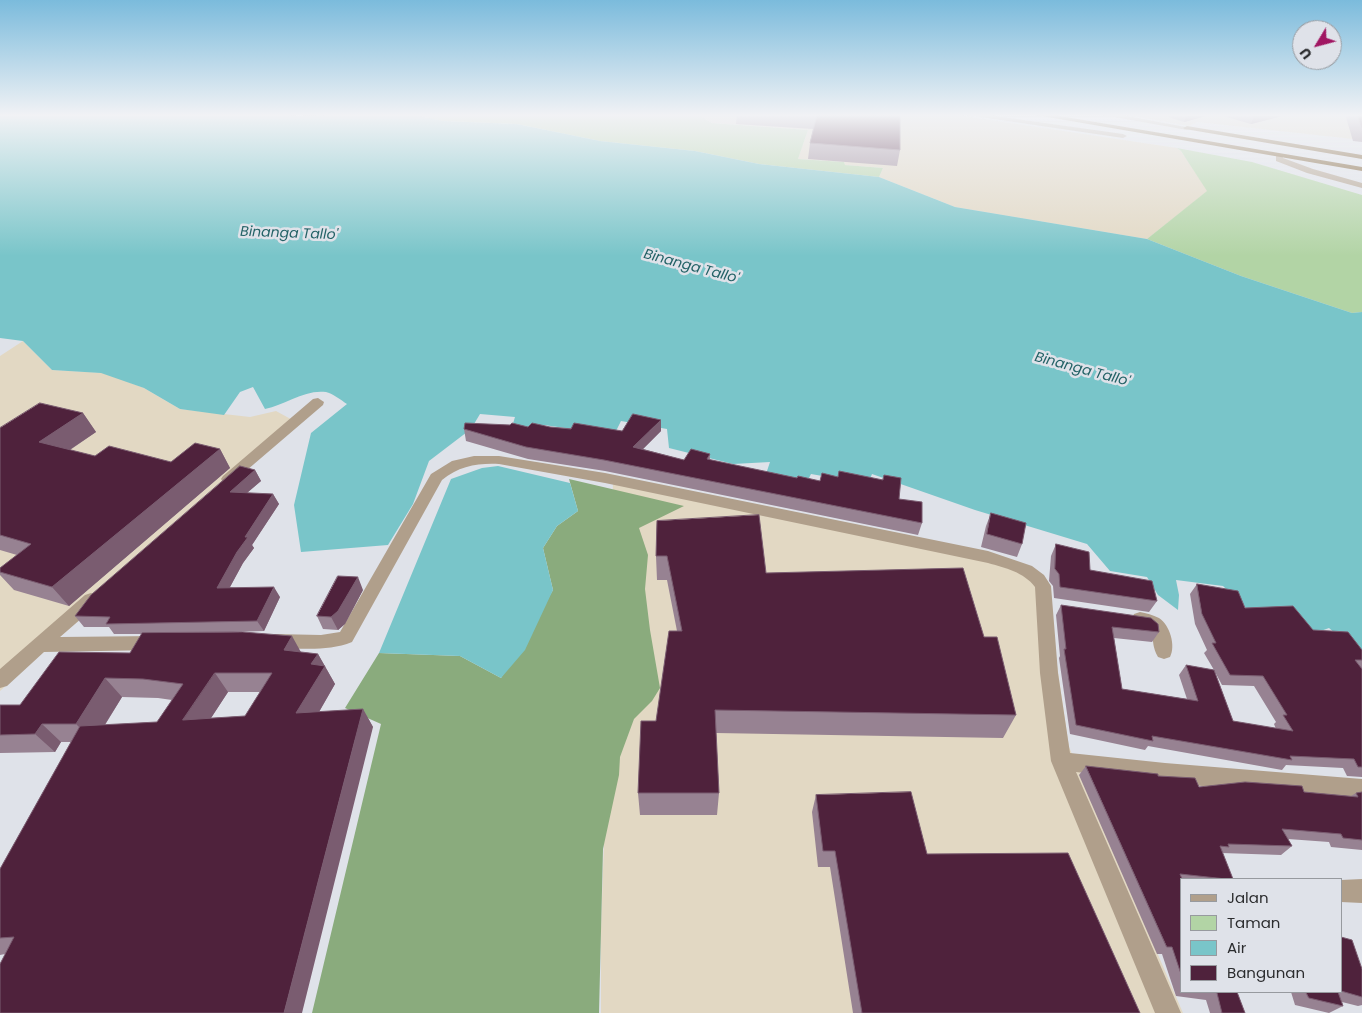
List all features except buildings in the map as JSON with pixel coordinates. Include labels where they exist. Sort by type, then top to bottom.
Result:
[{"type":"highway","points":[[1313,161],[1362,169]]},
{"type":"street","points":[[1284,161],[1299,168],[1362,186]]},
{"type":"street","points":[[214,492],[318,402]]},
{"type":"street","points":[[253,642],[324,642],[345,638],[352,630],[436,477],[458,465],[491,459],[605,478],[988,557],[1023,570],[1036,577],[1043,586],[1049,673],[1061,761],[1168,1013]]},
{"type":"street","points":[[0,680],[105,589]]},
{"type":"street","points":[[1044,604],[1063,607]]},
{"type":"street","points":[[1120,616],[1145,619],[1158,626],[1162,632],[1164,652]]},
{"type":"street","points":[[40,645],[176,643]]},
{"type":"street","points":[[1061,761],[1165,773],[1362,789]]},
{"type":"street","points":[[1342,891],[1362,892]]},
{"type":"shaded area","points":[[833,161],[1188,161],[1208,191],[1147,239],[955,207],[879,177],[883,168],[845,165],[844,162]]},
{"type":"shaded area","points":[[23,341],[52,370],[105,373],[144,388],[180,409],[250,417],[276,411],[298,423],[0,691],[0,356]]},
{"type":"shaded area","points":[[613,478],[833,522],[1044,576],[1069,747],[1183,1013],[601,1013],[601,927],[610,674]]},
{"type":"green space","points":[[746,161],[833,161],[844,162],[845,165],[883,168],[879,177]]},
{"type":"green space","points":[[1188,161],[1252,162],[1362,195],[1362,312],[1352,313],[1241,276],[1147,239],[1207,191]]},
{"type":"green space","points":[[569,479],[684,506],[639,528],[648,555],[645,589],[660,688],[652,701],[634,719],[620,757],[619,775],[603,849],[599,1013],[312,1013],[381,724],[345,708],[379,653],[460,656],[501,678],[553,590],[543,548],[557,526],[578,511]]},
{"type":"water","name":"Binanga Tallo'","points":[[0,161],[746,161],[879,177],[955,207],[1147,239],[1241,276],[1352,313],[1362,312],[1362,656],[1329,628],[1315,633],[1248,610],[1223,586],[1176,580],[1179,595],[1178,610],[1158,595],[1147,577],[1110,571],[1087,544],[975,510],[872,474],[868,484],[811,474],[807,482],[766,474],[770,462],[733,464],[669,448],[667,429],[621,421],[614,435],[544,425],[541,433],[511,430],[515,417],[480,414],[471,429],[429,461],[413,504],[388,545],[301,552],[294,505],[311,433],[347,404],[331,394],[318,392],[303,395],[265,409],[253,387],[240,392],[224,415],[180,409],[144,388],[101,373],[52,370],[23,341],[0,338]]},
{"type":"water","points":[[498,466],[570,483],[578,511],[557,526],[543,548],[553,590],[525,650],[501,678],[460,656],[379,653],[451,479],[482,468]]}]
